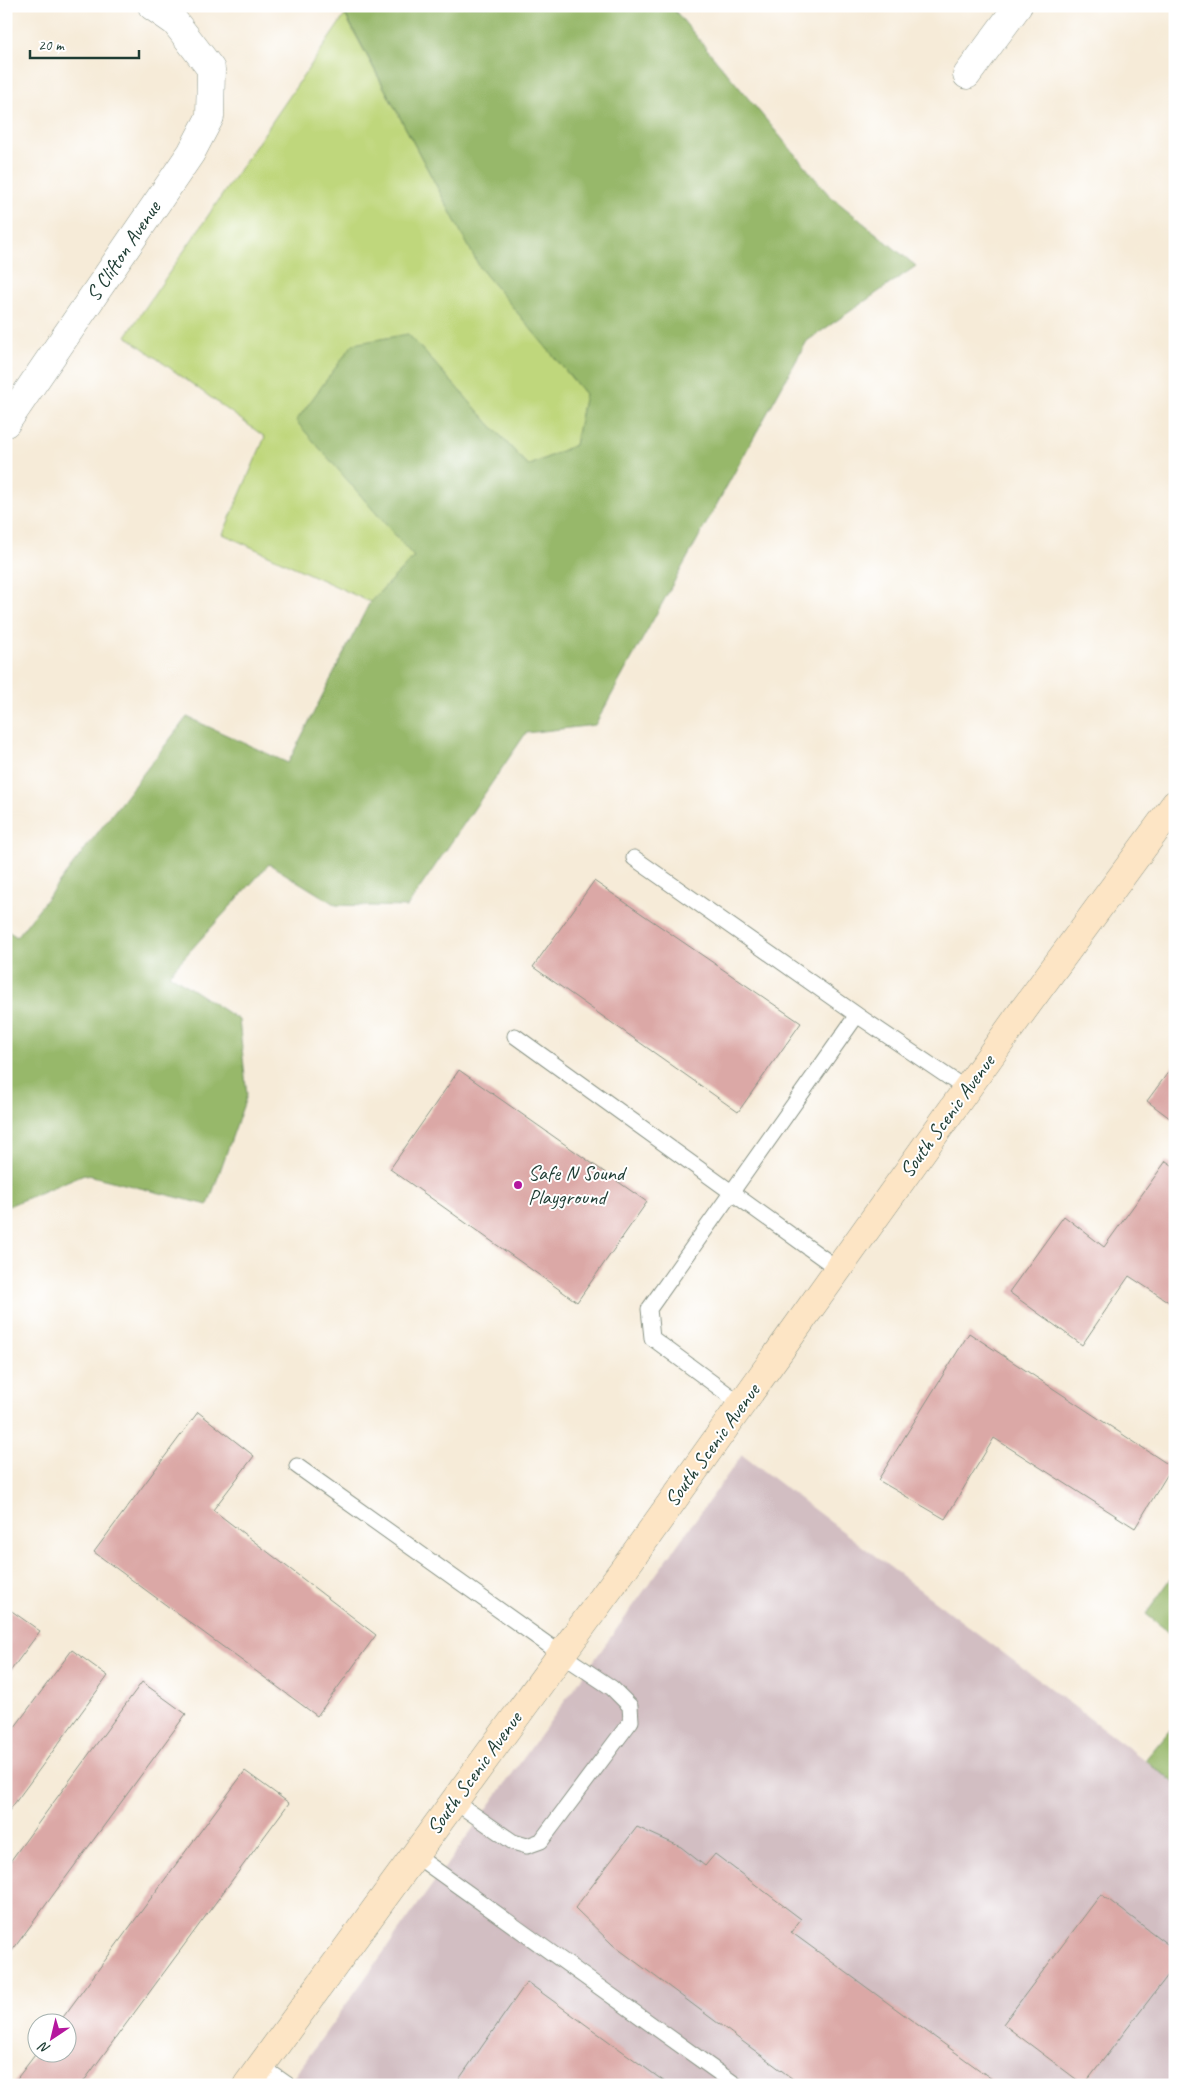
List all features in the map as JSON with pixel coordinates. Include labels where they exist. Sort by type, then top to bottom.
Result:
[{"type":"main road","name":"South Scenic Avenue","points":[[254,2075],[561,1654],[966,1089],[1175,804]]},
{"type":"street","name":"S Clifton Avenue","points":[[6,423],[191,153],[210,117],[211,69],[176,22],[152,6]]},
{"type":"street","points":[[967,75],[1018,6]]},
{"type":"lane","points":[[634,858],[857,1015],[966,1089]]},
{"type":"lane","points":[[741,1404],[652,1338],[649,1309],[857,1015]]},
{"type":"lane","points":[[515,1036],[838,1269]]},
{"type":"lane","points":[[297,1466],[561,1654],[612,1688],[630,1706],[632,1721],[541,1841],[527,1846],[513,1842],[454,1801]]},
{"type":"lane","points":[[415,1855],[736,2085]]},
{"type":"lane","points":[[254,2075],[288,2085]]},
{"type":"shaded area","points":[[742,1455],[1175,1783],[1175,2085],[288,2085]]},
{"type":"green space","points":[[341,6],[671,6],[829,195],[916,266],[807,341],[595,725],[526,733],[407,907],[336,905],[269,864],[169,974],[239,1020],[247,1095],[208,1205],[84,1174],[6,1207],[6,930],[17,937],[187,717],[288,763],[370,602],[414,557],[296,421],[353,344],[408,334],[528,466],[575,445],[585,394],[480,268]]},
{"type":"green space","points":[[345,15],[480,267],[585,394],[575,445],[528,466],[408,334],[297,421],[414,557],[370,602],[223,534],[265,437],[126,336]]},
{"type":"green space","points":[[1175,1573],[1175,1637],[1146,1614]]},
{"type":"green space","points":[[1175,1724],[1175,1783],[1145,1760]]},
{"type":"building","points":[[594,881],[801,1023],[738,1112],[533,967]]},
{"type":"building","points":[[1175,1063],[1175,1122],[1147,1101]]},
{"type":"building","name":"Safe N Sound Playground","points":[[459,1070],[647,1202],[577,1302],[390,1169]]},
{"type":"building","points":[[1166,1161],[1175,1167],[1175,1306],[1129,1276],[1082,1345],[1009,1292],[1064,1216],[1104,1247]]},
{"type":"building","points":[[969,1333],[1172,1467],[1135,1528],[994,1438],[945,1519],[878,1480]]},
{"type":"building","points":[[198,1412],[254,1456],[213,1510],[376,1635],[317,1716],[94,1552]]},
{"type":"building","points":[[6,1607],[40,1631],[6,1677]]},
{"type":"building","points":[[72,1650],[108,1676],[6,1815],[6,1739]]},
{"type":"building","points":[[142,1682],[186,1714],[6,1959],[6,1867]]},
{"type":"building","points":[[245,1771],[289,1803],[81,2085],[12,2085],[28,2064],[78,2064],[78,2014],[65,2014]]},
{"type":"building","points":[[637,1827],[681,1847],[705,1866],[715,1854],[801,1919],[791,1932],[1000,2085],[801,2085],[613,1945],[575,1908]]},
{"type":"building","points":[[1101,1894],[1175,1950],[1175,1966],[1084,2085],[1003,2024]]},
{"type":"building","points":[[527,1982],[669,2085],[455,2085]]},
{"type":"place","name":"Safe N Sound Playground","points":[[518,1185]]}]
